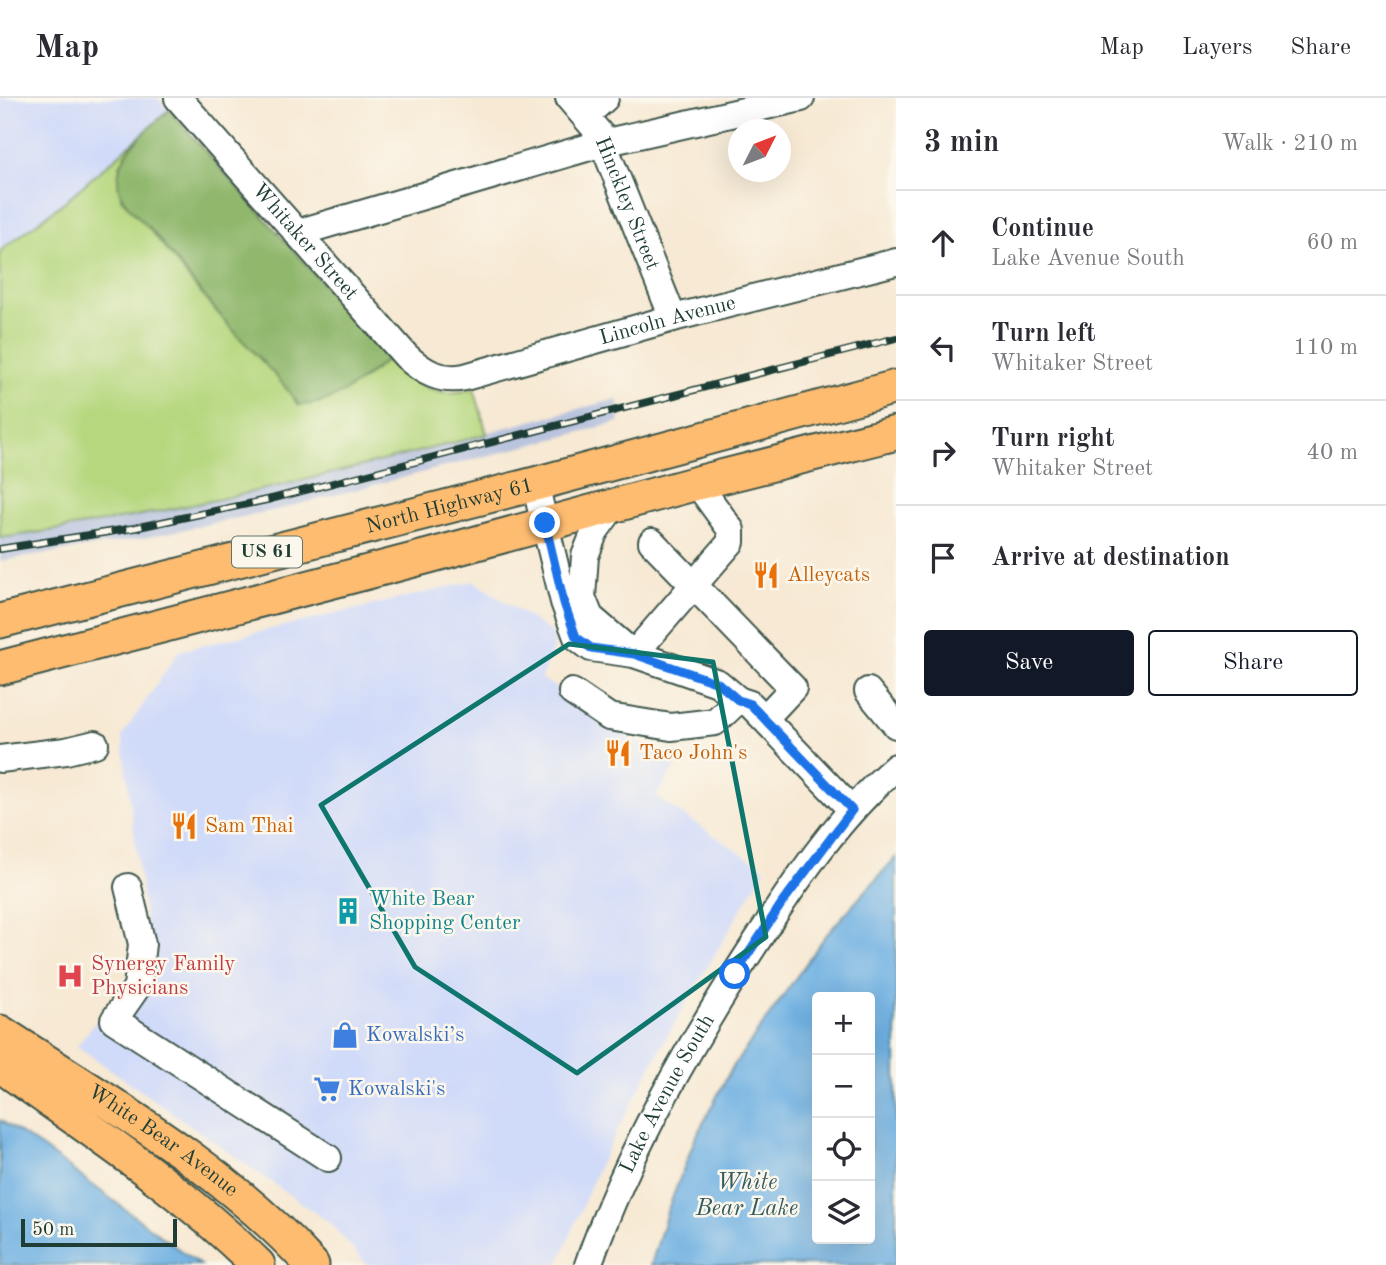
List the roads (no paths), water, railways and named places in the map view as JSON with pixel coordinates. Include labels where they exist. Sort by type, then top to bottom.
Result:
[{"type":"main road","name":"North Highway 61","points":[[0,621],[535,484],[896,387]]},
{"type":"main road","name":"North Highway 61","points":[[0,668],[697,483],[896,433]]},
{"type":"main road","name":"White Bear Avenue","points":[[0,1032],[184,1151],[258,1210],[313,1265]]},
{"type":"main road","name":"White Bear Avenue","points":[[0,1065],[158,1177],[191,1203],[258,1265]]},
{"type":"street","name":"Whitaker Street","points":[[178,98],[406,356],[422,370],[439,376]]},
{"type":"street","points":[[577,107],[605,98]]},
{"type":"street","points":[[297,233],[603,143],[801,98]]},
{"type":"street","name":"Hinckley Street","points":[[577,107],[599,133],[673,318]]},
{"type":"street","name":"Lincoln Avenue","points":[[439,376],[453,379],[465,377],[673,318],[896,262]]},
{"type":"street","points":[[634,654],[731,542],[731,530],[697,483]]},
{"type":"street","points":[[535,484],[564,603],[576,637],[591,648],[634,654],[718,683],[738,700],[750,704],[765,718],[852,810]]},
{"type":"street","points":[[614,505],[595,531],[585,556],[582,597],[590,617],[634,654]]},
{"type":"street","points":[[652,542],[793,688],[765,718]]},
{"type":"street","points":[[868,691],[896,724]]},
{"type":"street","points":[[572,692],[610,717],[671,727],[715,722],[738,700]]},
{"type":"street","points":[[0,759],[66,751],[95,744]]},
{"type":"street","name":"Lake Avenue South","points":[[588,1265],[625,1169],[662,1099],[741,964],[782,903],[852,810],[896,767]]},
{"type":"street","points":[[128,887],[142,944],[137,987],[114,1020],[328,1158]]},
{"type":"water","name":"White Bear Lake","points":[[896,857],[896,1265],[651,1265],[667,1212],[695,1139],[730,1071],[826,935]]},
{"type":"water","points":[[0,1120],[44,1149],[200,1265],[0,1265]]},
{"type":"railway","points":[[0,549],[134,528],[271,499],[896,338]]},
{"type":"place","name":"Alleycats","points":[[766,575]]},
{"type":"place","name":"Taco John's","points":[[618,753]]},
{"type":"place","name":"Sam Thai","points":[[184,826]]},
{"type":"place","name":"White Bear Shopping Center","points":[[348,911]]},
{"type":"place","name":"Synergy Family Physicians","points":[[70,976]]},
{"type":"place","name":"Kowalski’s","points":[[345,1035]]},
{"type":"place","name":"Kowalski's","points":[[327,1089]]}]
